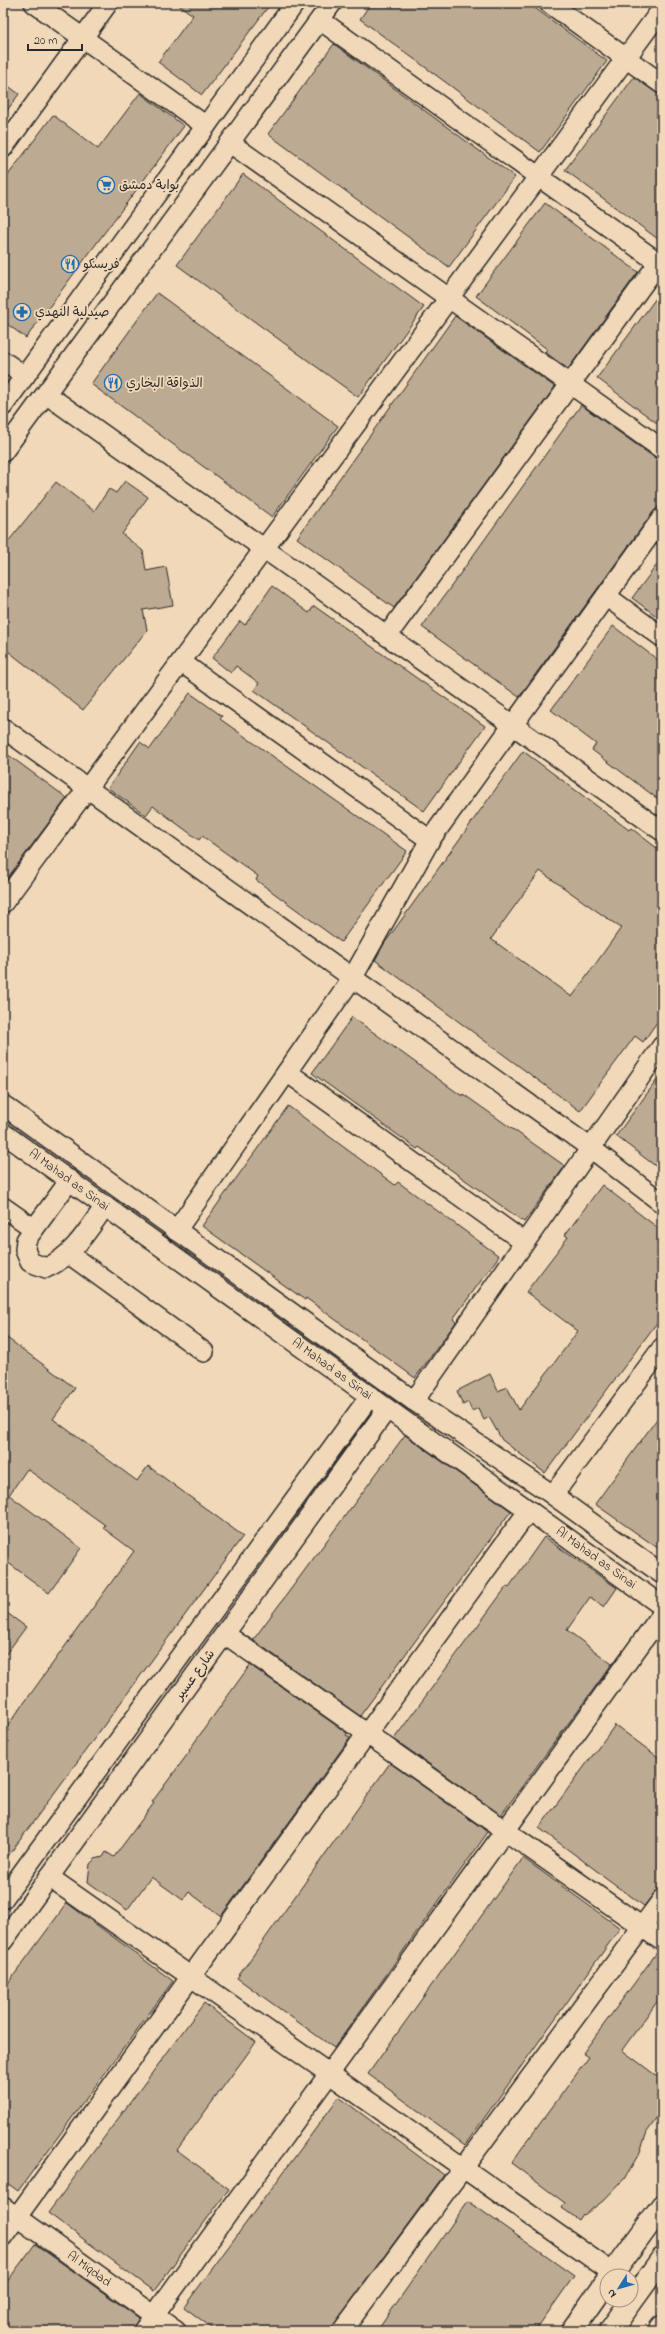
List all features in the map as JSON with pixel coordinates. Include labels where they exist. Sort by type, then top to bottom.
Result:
[{"type":"main road","points":[[617,2268],[662,2206]]},
{"type":"main road","points":[[639,2285],[662,2246]]},
{"type":"main road","points":[[615,2325],[662,2259]]},
{"type":"main road","points":[[572,2331],[599,2293]]},
{"type":"main road","points":[[615,2325],[625,2308]]},
{"type":"main road","points":[[659,2331],[662,2327]]},
{"type":"street","points":[[34,3],[206,126]]},
{"type":"street","points":[[3,148],[108,3]]},
{"type":"street","points":[[3,406],[295,3]]},
{"type":"street","points":[[3,452],[332,3]]},
{"type":"street","points":[[549,3],[662,84]]},
{"type":"street","points":[[3,903],[662,10]]},
{"type":"street","points":[[320,20],[539,177],[661,262],[570,384],[387,636]]},
{"type":"street","points":[[230,143],[662,449]]},
{"type":"street","points":[[3,361],[25,376]]},
{"type":"street","points":[[46,394],[662,831]]},
{"type":"street","points":[[176,1231],[353,977],[430,840],[662,518]]},
{"type":"street","points":[[606,596],[662,637]]},
{"type":"street","points":[[181,662],[430,840]]},
{"type":"street","points":[[3,728],[592,1149],[662,1203]]},
{"type":"street","points":[[414,1401],[524,1242],[592,1149],[662,1046]]},
{"type":"street","points":[[287,1072],[524,1242]]},
{"type":"street","name":"Al Mahad as Sinai","points":[[3,1105],[414,1401],[553,1495],[662,1574]]},
{"type":"street","name":"Al Mahad as Sinai","points":[[3,1133],[662,1606]]},
{"type":"street","points":[[70,1180],[33,1228],[26,1240],[25,1250],[30,1262],[46,1268],[69,1254],[105,1206]]},
{"type":"street","points":[[3,1207],[33,1228]]},
{"type":"street","points":[[69,1254],[204,1352]]},
{"type":"street","points":[[553,1495],[662,1348]]},
{"type":"street","name":"شارع عسير","points":[[3,1899],[370,1396]]},
{"type":"street","name":"شارع عسير","points":[[3,1941],[387,1409]]},
{"type":"street","points":[[3,2236],[10,2212],[191,1977],[529,1510]]},
{"type":"street","points":[[143,2331],[662,1614]]},
{"type":"street","points":[[225,1634],[662,1941]]},
{"type":"street","points":[[49,1877],[463,2168],[599,2269]]},
{"type":"street","points":[[342,2331],[662,1900]]},
{"type":"street","name":"Al Miqdad","points":[[10,2212],[176,2331]]},
{"type":"building","points":[[176,3],[271,3],[202,95],[158,62],[193,15]]},
{"type":"building","points":[[371,3],[528,3],[607,61],[540,152],[360,19]]},
{"type":"building","points":[[334,44],[515,177],[449,267],[268,134]]},
{"type":"building","points":[[634,77],[662,97],[662,242],[565,170]]},
{"type":"building","points":[[3,82],[19,94],[3,116]]},
{"type":"building","points":[[140,93],[184,126],[26,338],[3,321],[3,182],[53,115],[98,149]]},
{"type":"building","points":[[243,174],[424,307],[358,397],[177,265]]},
{"type":"building","points":[[545,203],[638,272],[568,369],[545,352],[547,349],[476,296]]},
{"type":"building","points":[[662,290],[662,427],[597,378]]},
{"type":"building","points":[[157,293],[338,426],[272,517],[91,384]]},
{"type":"building","points":[[455,316],[555,387],[394,608],[297,538]]},
{"type":"building","points":[[581,405],[662,463],[662,503],[653,512],[519,697],[422,627]]},
{"type":"building","points":[[125,481],[148,497],[122,534],[143,551],[146,571],[166,567],[173,605],[143,610],[147,630],[83,710],[4,648],[3,548],[56,482],[94,511],[109,489],[116,493]]},
{"type":"building","points":[[662,558],[662,620],[632,598]]},
{"type":"building","points":[[272,586],[309,613],[314,606],[485,726],[424,811],[254,690],[259,683],[236,666],[231,673],[212,658],[240,621],[245,625]]},
{"type":"building","points":[[613,626],[662,663],[662,802],[592,750],[596,744],[551,710]]},
{"type":"building","points":[[190,693],[222,716],[220,719],[407,851],[341,942],[256,880],[258,876],[202,836],[199,840],[153,806],[146,815],[108,788],[140,742],[150,749]]},
{"type":"building","points":[[3,751],[67,798],[3,884]]},
{"type":"building","points":[[523,751],[629,830],[631,828],[662,852],[662,1015],[643,1042],[635,1036],[580,1111],[375,960],[384,944]],"holes":[[[540,871],[621,928],[572,997],[491,939]]]},
{"type":"building","points":[[352,1017],[462,1096],[463,1094],[565,1166],[524,1222],[419,1147],[417,1149],[312,1073]]},
{"type":"building","points":[[662,1073],[662,1171],[616,1136]]},
{"type":"building","points":[[288,1106],[395,1185],[398,1182],[499,1256],[453,1319],[456,1322],[415,1378],[306,1298],[305,1300],[202,1226]]},
{"type":"building","points":[[602,1185],[662,1231],[662,1316],[545,1473],[502,1440],[489,1417],[484,1420],[478,1408],[472,1411],[468,1402],[463,1405],[457,1391],[490,1374],[498,1391],[507,1387],[519,1410],[578,1331],[526,1292],[568,1237],[565,1235]]},
{"type":"building","points":[[3,1335],[75,1388],[53,1419],[137,1481],[148,1466],[243,1536],[3,1863],[3,1732],[134,1551],[103,1528],[105,1525],[27,1469],[9,1495],[81,1548],[49,1593],[3,1559]]},
{"type":"building","points":[[662,1412],[662,1551],[595,1504]]},
{"type":"building","points":[[405,1435],[511,1511],[360,1716],[253,1640]]},
{"type":"building","points":[[544,1537],[617,1588],[604,1607],[590,1597],[567,1630],[612,1664],[501,1815],[394,1739],[507,1586],[509,1587]]},
{"type":"building","points":[[3,1610],[26,1627],[3,1658]]},
{"type":"building","points":[[250,1665],[347,1733],[346,1735],[350,1738],[221,1916],[189,1892],[183,1900],[151,1877],[127,1910],[88,1882],[90,1864],[95,1859],[103,1857],[106,1852],[114,1857],[154,1803],[152,1802],[190,1751],[189,1750]]},
{"type":"building","points":[[615,1725],[662,1760],[662,1883],[644,1906],[539,1828]]},
{"type":"building","points":[[390,1763],[488,1832],[334,2048],[237,1978]]},
{"type":"building","points":[[523,1858],[620,1928],[465,2145],[368,2074]]},
{"type":"building","points":[[67,1903],[173,1981],[18,2191],[3,2180],[3,1990]]},
{"type":"building","points":[[658,1951],[662,1952],[662,1995],[622,2050],[662,2080],[662,2111],[647,2132],[640,2152],[624,2179],[603,2201],[584,2215],[583,2214],[579,2220],[562,2208],[565,2203],[511,2163],[589,2057],[583,2053]]},
{"type":"building","points":[[204,2003],[256,2042],[177,2150],[229,2189],[154,2291],[48,2213]]},
{"type":"building","points":[[339,2097],[444,2175],[329,2331],[216,2331],[184,2307]]},
{"type":"building","points":[[468,2201],[574,2276],[535,2331],[377,2331]]},
{"type":"building","points":[[35,2244],[139,2318],[132,2331],[3,2331],[3,2287]]},
{"type":"place","name":"بوابة دمشق","points":[[106,185]]},
{"type":"place","name":"فريسكو","points":[[70,264]]},
{"type":"place","name":"صيدلية النهدي","points":[[22,312]]},
{"type":"place","name":"الذواقة البخاري","points":[[113,383]]}]
